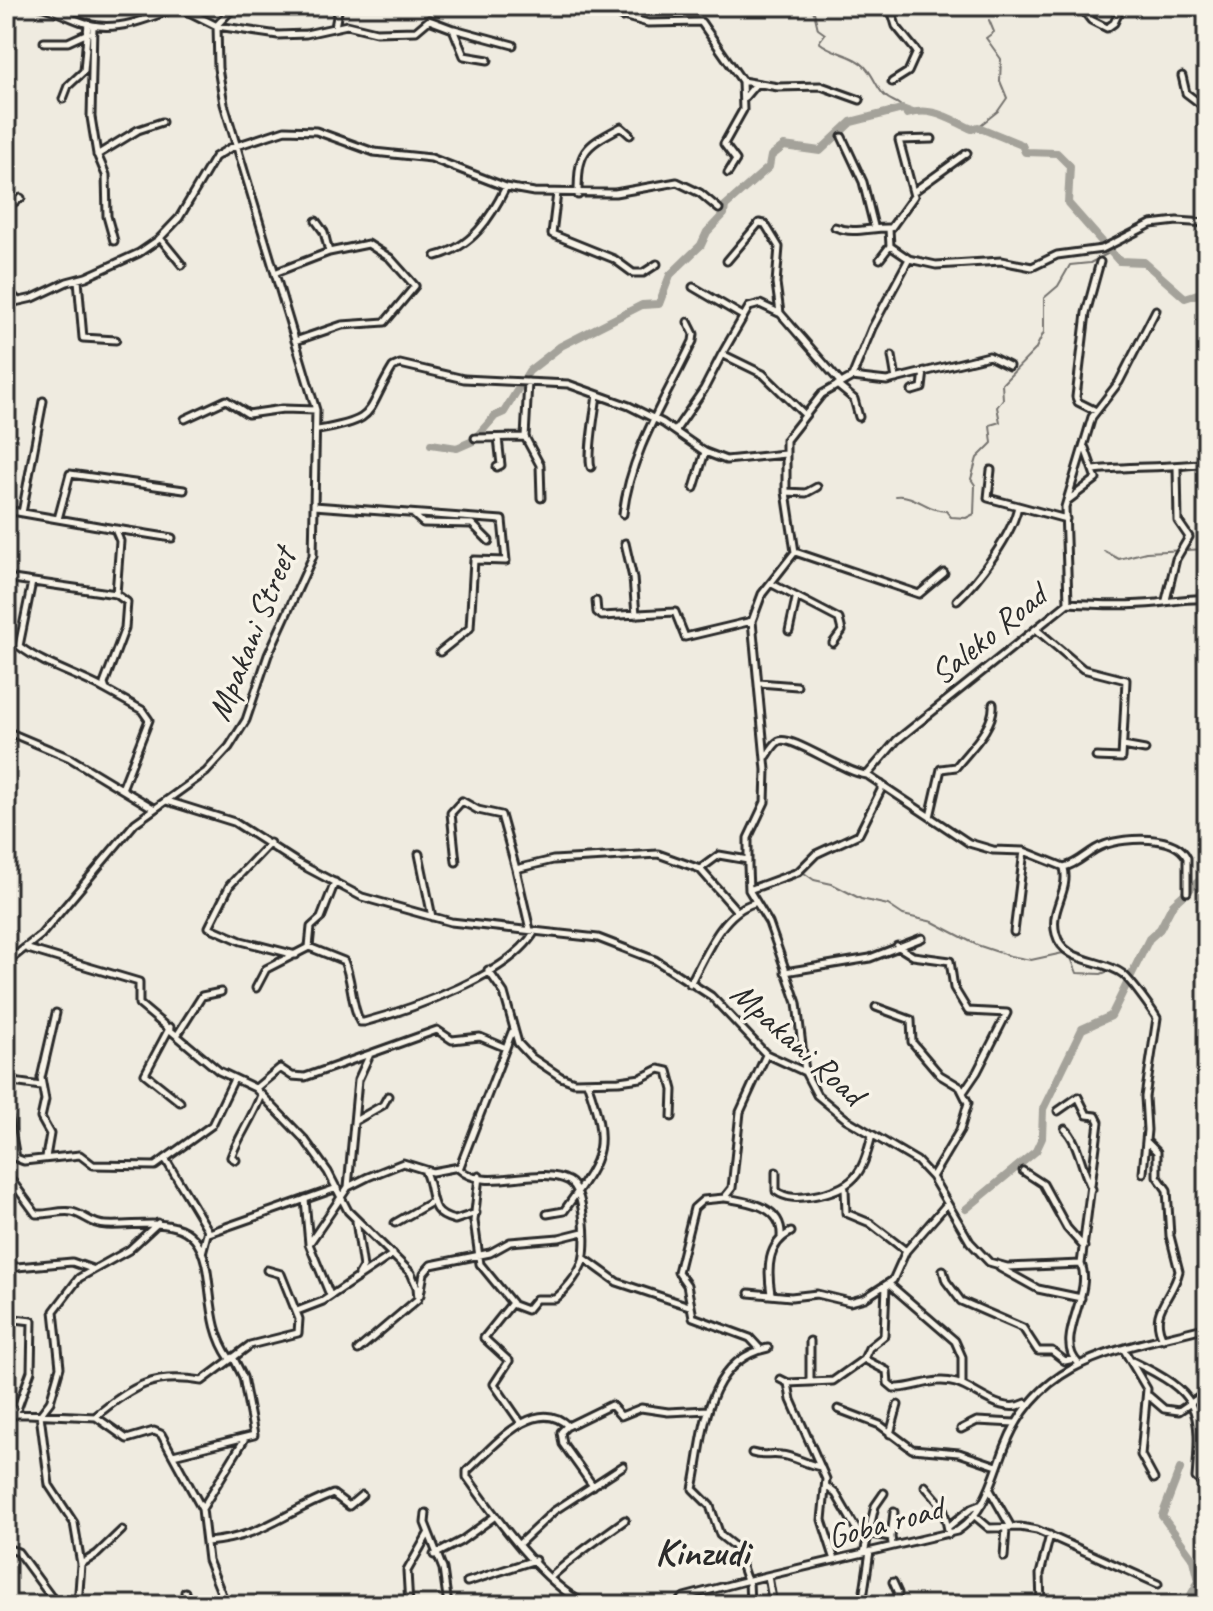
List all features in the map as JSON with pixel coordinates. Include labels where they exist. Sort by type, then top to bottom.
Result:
[{"type":"street","points":[[39,6],[91,24],[130,23],[177,6],[217,26],[294,35],[347,25],[376,32],[416,31],[429,20],[513,45]]},
{"type":"street","points":[[72,6],[72,15]]},
{"type":"street","points":[[217,26],[235,6]]},
{"type":"street","points":[[335,27],[339,6]]},
{"type":"street","points":[[587,6],[657,24],[676,20],[701,22],[742,81],[745,97],[742,114],[724,144],[736,160],[728,173]]},
{"type":"street","points":[[622,17],[625,6]]},
{"type":"street","points":[[890,6],[896,26],[917,52],[908,72],[892,82]]},
{"type":"street","points":[[1080,6],[1091,20],[1107,28],[1114,23],[1122,6]]},
{"type":"street","points":[[63,99],[68,86],[84,71],[91,24]]},
{"type":"street","points":[[91,24],[91,117],[97,155],[106,175],[107,216],[114,241]]},
{"type":"street","name":"Mpakani Street","points":[[6,963],[9,954],[27,949],[115,842],[153,808],[167,801],[215,763],[246,720],[268,655],[313,556],[318,430],[316,410],[277,272],[236,147],[219,75],[217,26]]},
{"type":"street","points":[[453,29],[464,56],[488,60]]},
{"type":"street","points":[[44,42],[68,42],[88,33]]},
{"type":"street","points":[[1182,76],[1186,93],[1207,109]]},
{"type":"street","points":[[742,81],[821,86],[860,100]]},
{"type":"street","points":[[745,97],[756,84]]},
{"type":"street","points":[[97,155],[138,130],[162,122]]},
{"type":"street","points":[[578,195],[580,162],[587,145],[621,127],[630,135]]},
{"type":"street","points":[[6,304],[78,280],[139,253],[160,238],[185,209],[215,157],[285,130],[316,131],[374,152],[431,158],[506,187],[578,195],[627,192],[677,182],[700,193],[719,209]]},
{"type":"street","points":[[842,137],[863,182],[874,226]]},
{"type":"street","points":[[880,259],[890,246],[889,229],[912,200],[913,192],[898,141],[932,139]]},
{"type":"street","points":[[913,192],[967,153]]},
{"type":"street","points":[[436,256],[459,249],[488,221],[506,187]]},
{"type":"street","points":[[557,193],[552,234],[614,259],[633,273],[643,273],[657,264]]},
{"type":"street","points":[[6,207],[21,198]]},
{"type":"street","points":[[316,221],[324,232],[329,252]]},
{"type":"street","points":[[890,246],[909,259],[936,265],[1001,261],[1029,267],[1057,255],[1108,246],[1151,224],[1177,221],[1207,223]]},
{"type":"street","points":[[727,261],[759,223],[765,224],[779,247],[776,283],[780,313]]},
{"type":"street","points":[[835,227],[851,233],[874,226],[889,229]]},
{"type":"street","points":[[160,238],[182,265]]},
{"type":"street","points":[[277,272],[329,252],[368,244],[399,266],[414,289],[385,322],[342,325],[295,341]]},
{"type":"street","points":[[852,377],[872,328],[909,259]]},
{"type":"street","points":[[1096,411],[1078,402],[1076,397],[1086,313],[1100,262]]},
{"type":"street","points":[[78,280],[81,336],[85,340],[116,340]]},
{"type":"street","points":[[693,287],[741,315]]},
{"type":"street","points":[[6,289],[17,300]]},
{"type":"street","points":[[675,431],[704,389],[741,315],[749,307],[760,304],[780,313],[854,399],[859,417]]},
{"type":"street","name":"Saleko Road","points":[[867,775],[897,740],[1068,603],[1066,501],[1096,411],[1119,382],[1156,310]]},
{"type":"street","points":[[623,514],[631,472],[652,417],[671,387],[693,341],[694,334],[688,322]]},
{"type":"street","points":[[722,354],[763,374],[804,414]]},
{"type":"street","points":[[892,356],[896,379]]},
{"type":"street","points":[[805,1072],[799,1012],[769,923],[754,903],[749,890],[748,860],[749,834],[765,802],[767,756],[752,621],[757,603],[795,552],[786,492],[786,440],[804,414],[852,377],[879,381],[896,379],[989,356],[1009,366]]},
{"type":"street","points":[[318,430],[361,420],[372,411],[393,367],[400,364],[464,379],[553,381],[652,417],[705,452],[737,461],[785,454]]},
{"type":"street","points":[[912,391],[922,388],[924,371]]},
{"type":"street","points":[[528,382],[525,437],[540,465],[541,498]]},
{"type":"street","points":[[591,467],[588,452],[595,432],[597,395]]},
{"type":"street","points":[[185,419],[226,400],[248,414],[283,409],[316,410]]},
{"type":"street","points":[[22,513],[43,401]]},
{"type":"street","points":[[475,438],[525,437]]},
{"type":"street","points":[[497,467],[501,465],[498,438]]},
{"type":"street","points":[[1066,501],[1095,481],[1085,447]]},
{"type":"street","points":[[694,488],[705,452]]},
{"type":"street","points":[[1094,470],[1143,466],[1177,468],[1207,463]]},
{"type":"street","points":[[1166,600],[1176,559],[1189,537],[1178,521],[1177,468]]},
{"type":"street","points":[[991,470],[988,498],[1066,519]]},
{"type":"street","points":[[58,519],[70,474],[184,490]]},
{"type":"street","points":[[786,492],[806,493],[817,487]]},
{"type":"street","points":[[314,506],[414,515],[493,517],[503,522],[506,561],[474,560],[470,628],[440,652]]},
{"type":"street","points":[[957,600],[984,572],[1014,522],[1018,506]]},
{"type":"street","points":[[6,510],[172,538]]},
{"type":"street","points":[[414,515],[423,523],[472,524],[489,541]]},
{"type":"street","points":[[115,529],[120,541],[116,594]]},
{"type":"street","points":[[120,541],[127,531]]},
{"type":"street","points":[[625,543],[633,578],[636,615]]},
{"type":"street","points":[[795,552],[919,594],[944,573]]},
{"type":"street","points":[[6,578],[116,594],[127,602],[129,609],[105,676],[106,690]]},
{"type":"street","points":[[32,582],[19,646],[45,663],[73,672],[142,710],[149,720],[122,789]]},
{"type":"street","points":[[772,584],[842,622],[842,631],[833,643]]},
{"type":"street","points":[[789,631],[796,599]]},
{"type":"street","points":[[1068,603],[1111,606],[1207,599]]},
{"type":"street","points":[[596,601],[597,612],[602,616],[675,612],[685,637],[752,621]]},
{"type":"street","points":[[1037,630],[1083,669],[1126,680],[1122,758],[1096,757]]},
{"type":"street","points":[[759,683],[797,686]]},
{"type":"street","points":[[930,817],[941,769],[956,767],[978,741],[994,714],[993,704]]},
{"type":"street","points":[[6,731],[70,758],[153,808]]},
{"type":"street","points":[[767,756],[776,742],[785,740],[800,744],[841,769],[867,775],[978,847],[1024,851],[1064,867]]},
{"type":"street","points":[[1123,745],[1145,750]]},
{"type":"street","points":[[749,890],[798,872],[816,854],[846,843],[859,834],[881,790],[881,784]]},
{"type":"street","name":"Mpakani Road","points":[[167,801],[234,822],[298,863],[362,897],[432,917],[598,938],[655,960],[731,1015],[766,1054],[805,1072],[817,1095],[872,1135],[908,1153],[932,1177],[976,1249],[996,1265],[1038,1289],[1081,1298]]},
{"type":"street","points":[[309,947],[344,961],[351,982],[349,993],[360,1022],[440,995],[488,970],[526,946],[532,931],[501,815],[478,810],[462,801],[451,813],[456,862]]},
{"type":"street","points":[[1064,867],[1106,844],[1165,840],[1185,852],[1187,892]]},
{"type":"street","points":[[270,843],[230,885],[209,927],[241,941],[296,955]]},
{"type":"street","points":[[1014,932],[1024,851]]},
{"type":"street","points":[[419,854],[432,917]]},
{"type":"street","points":[[516,869],[572,858],[658,854],[700,869],[736,910]]},
{"type":"street","points":[[700,869],[719,855],[748,860]]},
{"type":"street","points":[[1064,867],[1066,884],[1054,916],[1058,939],[1077,957],[1123,975],[1158,1021],[1145,1097],[1147,1142],[1143,1173]]},
{"type":"street","points":[[309,947],[311,927],[321,918],[335,882]]},
{"type":"street","points":[[690,985],[736,910],[754,903]]},
{"type":"street","points":[[785,972],[870,958],[922,938]]},
{"type":"street","points":[[897,946],[913,956],[950,961],[954,988],[967,1011],[1007,1013],[964,1091]]},
{"type":"street","points":[[256,988],[266,969],[309,947]]},
{"type":"street","points":[[27,949],[139,982],[139,1004],[212,1065],[255,1088],[305,1140],[356,1220],[411,1273],[418,1299]]},
{"type":"street","points":[[488,970],[504,993],[512,1032],[523,1049],[569,1081],[641,1078],[659,1069],[668,1071],[673,1090],[672,1117]]},
{"type":"street","points":[[178,1034],[202,996],[221,992]]},
{"type":"street","points":[[876,1007],[911,1020],[912,1042],[940,1075],[964,1091],[968,1103],[966,1114],[932,1177]]},
{"type":"street","points":[[46,1157],[50,1134],[41,1118],[45,1100],[41,1086],[56,1013]]},
{"type":"street","points":[[170,1027],[145,1074],[180,1102]]},
{"type":"street","points":[[255,1088],[280,1068],[292,1076],[305,1077],[437,1030],[454,1041],[480,1037],[506,1048]]},
{"type":"street","points":[[459,1167],[512,1032]]},
{"type":"street","points":[[309,1244],[348,1187],[358,1080],[371,1053]]},
{"type":"street","points":[[724,1198],[732,1188],[735,1176],[740,1112],[766,1054]]},
{"type":"street","points":[[6,1151],[24,1161],[80,1155],[93,1165],[148,1168],[166,1160],[212,1125],[234,1079]]},
{"type":"street","points":[[6,1081],[41,1086]]},
{"type":"street","points":[[547,1214],[564,1211],[592,1174],[599,1153],[600,1132],[587,1082]]},
{"type":"street","points":[[236,1160],[231,1157],[254,1117],[261,1095]]},
{"type":"street","points":[[354,1121],[381,1107],[388,1096]]},
{"type":"street","points":[[943,1270],[946,1281],[961,1301],[1023,1328],[1038,1351],[1052,1351],[1065,1361],[1076,1361],[1071,1339],[1084,1279],[1081,1264],[1098,1119],[1087,1115],[1078,1097],[1058,1111]]},
{"type":"street","points":[[6,1102],[8,1127],[16,1158]]},
{"type":"street","points":[[1065,1129],[1073,1137],[1079,1163],[1092,1190]]},
{"type":"street","points":[[776,1172],[776,1191],[786,1196],[807,1197],[846,1188],[862,1168],[872,1135]]},
{"type":"street","points":[[1147,1142],[1158,1154],[1157,1176],[1167,1190],[1170,1236],[1179,1271],[1158,1308],[1158,1330],[1163,1339]]},
{"type":"street","points":[[166,1160],[182,1181],[209,1233],[202,1253],[212,1320],[243,1377],[255,1432],[244,1439],[173,1455]]},
{"type":"street","points":[[348,1187],[403,1163],[425,1171],[442,1172],[459,1167]]},
{"type":"street","points":[[459,1167],[465,1174],[508,1180],[545,1175],[569,1181],[579,1193],[584,1258],[578,1272],[555,1299],[536,1299],[527,1310],[511,1304],[482,1267],[476,1213],[479,1176]]},
{"type":"street","points":[[425,1171],[430,1203],[450,1220],[476,1213]]},
{"type":"street","points":[[1023,1171],[1043,1184],[1067,1228],[1084,1248]]},
{"type":"street","points":[[6,1173],[36,1214],[74,1212],[88,1221],[105,1225],[158,1223],[180,1227],[202,1253]]},
{"type":"street","points":[[209,1233],[337,1188]]},
{"type":"street","points":[[846,1188],[846,1213],[870,1223],[906,1251]]},
{"type":"street","points":[[750,1605],[748,1581],[735,1547],[720,1535],[710,1506],[693,1489],[708,1410],[727,1371],[765,1349],[750,1338],[699,1320],[689,1306],[687,1285],[678,1272],[685,1235],[699,1202],[724,1198],[763,1206],[780,1224],[781,1237]]},
{"type":"street","points":[[305,1199],[309,1244],[330,1295]]},
{"type":"street","points":[[395,1223],[430,1203]]},
{"type":"street","points":[[780,1379],[788,1383],[833,1381],[864,1359],[869,1348],[884,1336],[888,1285],[906,1251],[947,1203]]},
{"type":"street","points":[[356,1220],[363,1267],[358,1275]]},
{"type":"street","points":[[78,1605],[81,1564],[74,1523],[49,1485],[40,1415],[49,1404],[60,1367],[53,1322],[56,1307],[75,1281],[129,1250],[158,1223]]},
{"type":"street","points":[[358,1350],[418,1299],[426,1268],[480,1255],[510,1242],[559,1238],[583,1232]]},
{"type":"street","points":[[771,1294],[773,1248],[781,1237],[791,1232]]},
{"type":"street","points":[[297,1311],[330,1295],[393,1254]]},
{"type":"street","points":[[584,1258],[617,1282],[689,1306]]},
{"type":"street","points":[[6,1268],[72,1262],[92,1269]]},
{"type":"street","points":[[996,1265],[1081,1264]]},
{"type":"street","points":[[96,1417],[143,1383],[169,1376],[202,1381],[231,1358],[260,1342],[298,1333],[301,1328],[297,1311],[280,1272],[267,1270]]},
{"type":"street","points":[[749,1293],[791,1297],[817,1294],[856,1302],[888,1285]]},
{"type":"street","points":[[888,1285],[955,1341],[962,1357],[962,1385]]},
{"type":"street","points":[[511,1304],[484,1336],[509,1361],[494,1384],[521,1423]]},
{"type":"street","points":[[6,1318],[32,1321],[31,1371],[15,1415]]},
{"type":"street","name":"Goba road","points":[[677,1605],[684,1597],[867,1552],[892,1540],[948,1530],[976,1517],[1015,1423],[1045,1384],[1076,1361],[1207,1327]]},
{"type":"street","points":[[810,1341],[810,1380]]},
{"type":"street","points":[[1124,1350],[1148,1396],[1141,1455],[1154,1479]]},
{"type":"street","points":[[864,1359],[887,1371],[888,1383],[894,1388],[931,1380],[962,1385],[1006,1405],[1017,1407],[1030,1401]]},
{"type":"street","points":[[1132,1361],[1172,1385],[1193,1404],[1200,1440],[1196,1478],[1207,1486]]},
{"type":"street","points":[[788,1383],[791,1400],[821,1467],[826,1486],[822,1520],[835,1560]]},
{"type":"street","points":[[1148,1396],[1172,1411],[1179,1411],[1207,1392]]},
{"type":"street","points":[[593,1486],[563,1444],[561,1432],[567,1426],[611,1405],[621,1416],[646,1408],[668,1412],[708,1410]]},
{"type":"street","points":[[890,1435],[898,1405]]},
{"type":"street","points":[[838,1409],[880,1425],[912,1449],[959,1453],[997,1466]]},
{"type":"street","points":[[6,1413],[96,1417],[127,1439],[157,1432],[202,1509],[208,1560],[226,1605]]},
{"type":"street","points":[[567,1426],[548,1415],[521,1423],[467,1471],[467,1477],[494,1517],[550,1578],[566,1594],[587,1605]]},
{"type":"street","points":[[961,1429],[977,1421],[1015,1423]]},
{"type":"street","points":[[202,1509],[244,1439]]},
{"type":"street","points":[[752,1453],[762,1457],[783,1455],[797,1462],[821,1467]]},
{"type":"street","points":[[520,1543],[542,1520],[623,1466]]},
{"type":"street","points":[[826,1486],[836,1494],[858,1532],[892,1540],[894,1512]]},
{"type":"street","points":[[925,1486],[943,1507],[948,1530],[982,1504]]},
{"type":"street","points":[[989,1489],[1008,1528],[1004,1557]]},
{"type":"street","points":[[862,1605],[867,1534],[875,1506],[884,1493]]},
{"type":"street","points":[[207,1542],[239,1539],[265,1530],[333,1494],[349,1506],[362,1495]]},
{"type":"street","points":[[426,1513],[434,1555],[443,1569],[448,1605]]},
{"type":"street","points":[[434,1555],[461,1541],[494,1517]]},
{"type":"street","points":[[976,1517],[985,1527],[1050,1535],[1158,1584]]},
{"type":"street","points":[[550,1578],[579,1551],[590,1548],[625,1520]]},
{"type":"street","points":[[81,1564],[97,1554],[122,1530]]},
{"type":"street","points":[[409,1605],[407,1571],[428,1534]]},
{"type":"street","points":[[1041,1605],[1039,1579],[1050,1535]]},
{"type":"street","points":[[6,1548],[18,1552],[57,1605]]},
{"type":"street","points":[[467,1582],[535,1560]]},
{"type":"street","points":[[768,1576],[773,1605]]},
{"type":"street","points":[[893,1582],[898,1593],[894,1605]]},
{"type":"street","points":[[185,1592],[187,1605]]},
{"type":"waterway","points":[[805,6],[814,12],[818,29],[825,34],[819,42],[862,64],[884,95],[907,114]]},
{"type":"waterway","points":[[978,127],[998,111],[1007,98],[1000,81],[1001,59],[986,38],[994,32],[989,20]]},
{"type":"waterway","points":[[431,444],[457,448],[473,441],[495,416],[504,412],[529,371],[561,346],[642,305],[659,304],[670,275],[701,245],[707,232],[724,214],[725,206],[769,167],[771,156],[784,146],[820,151],[851,122],[902,109],[910,112],[907,114],[932,113],[972,129],[978,127],[1022,145],[1025,152],[1057,153],[1070,166],[1068,203],[1119,261],[1144,262],[1185,298],[1207,291]]},
{"type":"waterway","points":[[896,496],[946,511],[951,517],[966,518],[974,514],[975,485],[971,479],[977,458],[992,443],[990,425],[1000,422],[997,407],[1003,399],[1002,384],[1035,350],[1044,332],[1044,298],[1058,286],[1070,265],[1090,263],[1111,252]]},
{"type":"waterway","points":[[1104,551],[1119,559],[1146,552],[1207,549]]},
{"type":"waterway","points":[[966,1209],[1036,1151],[1042,1138],[1043,1109],[1082,1029],[1111,1016],[1149,939],[1160,929],[1173,904],[1199,881],[1207,868]]},
{"type":"waterway","points":[[804,873],[861,899],[888,905],[903,915],[933,922],[977,945],[1031,960],[1063,953],[1071,958],[1077,973],[1101,974],[1111,970],[1126,982]]},
{"type":"waterway","points":[[1180,1469],[1162,1516],[1194,1560],[1199,1581],[1191,1595],[1195,1605]]},
{"type":"district","name":"Kinzudi","points":[[702,1552]]}]
